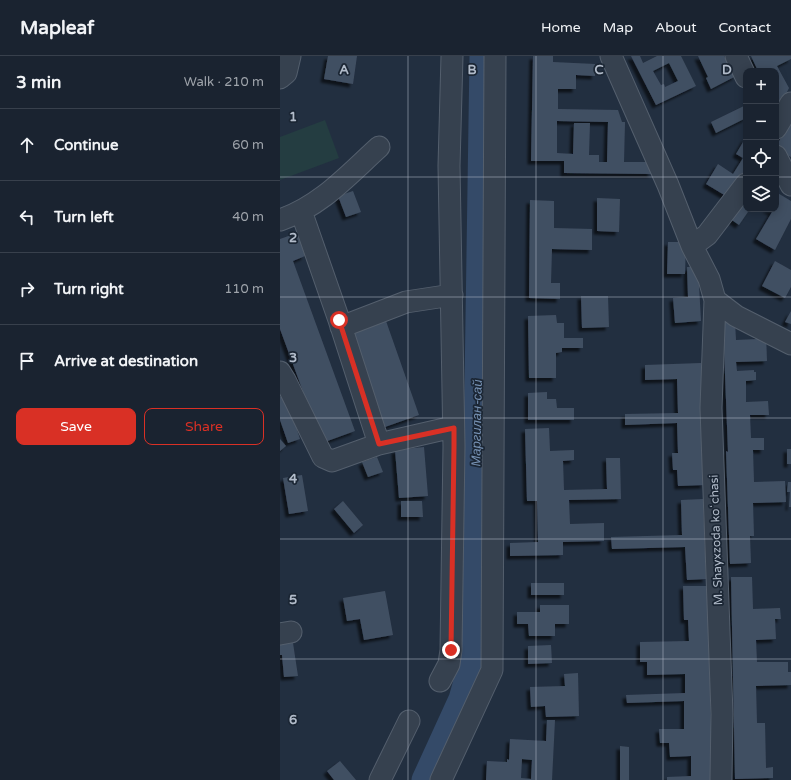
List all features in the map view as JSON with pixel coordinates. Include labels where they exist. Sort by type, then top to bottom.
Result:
[{"type":"street","points":[[280,78],[286,73],[290,56]]},
{"type":"street","points":[[440,681],[449,664],[451,650],[454,428],[449,166],[452,56]]},
{"type":"street","points":[[441,780],[492,670],[495,56]]},
{"type":"street","name":"M. Shayxzoda koʻchasi","points":[[611,56],[668,185],[692,246],[709,279],[715,300],[711,408],[722,714],[721,780]]},
{"type":"street","points":[[736,56],[743,71]]},
{"type":"street","points":[[779,123],[791,103]]},
{"type":"street","points":[[280,220],[301,211],[323,198],[379,147]]},
{"type":"street","points":[[779,162],[791,184]]},
{"type":"street","points":[[692,246],[707,235],[743,188]]},
{"type":"street","points":[[301,211],[379,444]]},
{"type":"street","points":[[341,327],[406,302],[452,295]]},
{"type":"street","points":[[715,300],[736,316],[791,344]]},
{"type":"street","points":[[280,372],[322,457],[332,461],[379,444],[454,428]]},
{"type":"street","points":[[380,780],[409,721]]},
{"type":"green space","points":[[325,120],[339,158],[280,180],[280,137]]},
{"type":"building","points":[[328,56],[357,56],[353,84],[324,79]]},
{"type":"building","points":[[533,56],[553,56],[553,62],[595,64],[595,76],[576,75],[576,89],[558,89],[558,109],[618,110],[622,122],[625,122],[624,162],[649,162],[652,174],[564,173],[564,161],[531,161]],"holes":[[[557,121],[608,122],[607,162],[599,162],[599,155],[589,155],[590,123],[574,123],[573,154],[557,153]]]},
{"type":"building","points":[[631,56],[640,56],[643,63],[657,56],[681,56],[696,86],[656,105]],"holes":[[[669,63],[678,81],[665,87],[664,84],[661,85],[653,71]]]},
{"type":"building","points":[[698,56],[724,56],[729,66],[731,65],[736,76],[711,89],[706,78],[708,77]]},
{"type":"building","points":[[751,56],[791,56],[791,59],[777,66],[778,68],[757,68]]},
{"type":"building","points":[[779,70],[789,88],[779,108]]},
{"type":"building","points":[[743,106],[743,120],[716,133],[711,122]]},
{"type":"building","points":[[791,118],[791,157],[779,151],[779,141]]},
{"type":"building","points":[[743,142],[743,158],[736,154]]},
{"type":"building","points":[[743,158],[743,180],[731,199],[706,184],[718,164],[733,174]]},
{"type":"building","points":[[353,191],[361,212],[346,217],[338,196]]},
{"type":"building","points":[[779,194],[791,201],[791,219],[775,250],[756,239],[772,212],[779,212]]},
{"type":"building","points":[[743,197],[743,212],[748,212],[739,225],[729,218]]},
{"type":"building","points":[[597,198],[620,199],[619,232],[597,231]]},
{"type":"building","points":[[530,200],[554,201],[554,228],[592,229],[592,250],[552,249],[551,283],[560,283],[560,299],[529,298]]},
{"type":"building","points":[[297,233],[305,256],[293,261],[355,431],[322,443],[280,329],[280,239]]},
{"type":"building","points":[[668,242],[686,242],[685,274],[667,274]]},
{"type":"building","points":[[775,261],[791,270],[791,287],[785,298],[762,286]]},
{"type":"building","points":[[687,267],[698,267],[701,321],[675,323],[673,298],[688,297]]},
{"type":"building","points":[[581,296],[608,296],[609,327],[582,328]]},
{"type":"building","points":[[791,311],[791,324],[785,322]]},
{"type":"building","points":[[556,315],[557,323],[564,323],[564,338],[583,338],[583,348],[562,348],[562,352],[556,353],[556,378],[529,378],[528,316]]},
{"type":"building","points":[[386,321],[419,415],[385,427],[352,332]]},
{"type":"building","points":[[735,322],[736,340],[758,339],[758,334],[766,334],[767,361],[736,362],[737,371],[754,370],[754,372],[756,372],[756,380],[746,381],[746,402],[768,401],[769,415],[750,415],[751,438],[764,438],[764,450],[753,450],[754,482],[785,481],[786,502],[753,503],[754,536],[750,536],[751,563],[730,564],[726,451],[728,452],[723,323]]},
{"type":"building","points":[[701,363],[704,485],[678,486],[677,470],[673,470],[672,453],[678,453],[677,423],[625,425],[625,414],[678,413],[677,379],[645,380],[645,365]]},
{"type":"building","points":[[547,392],[547,399],[556,399],[557,408],[574,408],[574,420],[528,420],[528,393]]},
{"type":"building","points":[[283,396],[290,415],[292,414],[300,439],[288,443],[280,420],[280,397]]},
{"type":"building","points":[[549,428],[550,451],[574,450],[574,460],[563,461],[564,490],[607,489],[606,458],[620,458],[621,499],[569,500],[570,524],[604,523],[604,541],[563,542],[563,555],[510,556],[510,543],[538,542],[537,501],[527,501],[525,429]]},
{"type":"building","points":[[280,439],[286,446],[280,451]]},
{"type":"building","points":[[424,447],[428,496],[399,498],[395,450]]},
{"type":"building","points":[[787,449],[791,449],[791,464],[787,464]]},
{"type":"building","points":[[377,457],[383,472],[368,477],[362,462]]},
{"type":"building","points":[[302,475],[308,511],[289,514],[283,478]]},
{"type":"building","points":[[788,482],[791,482],[791,507],[789,507],[790,492],[787,492]]},
{"type":"building","points":[[703,499],[706,579],[687,580],[685,547],[612,549],[611,537],[682,535],[681,500]]},
{"type":"building","points":[[343,501],[363,525],[354,533],[334,509]]},
{"type":"building","points":[[401,501],[422,501],[423,517],[401,517]]},
{"type":"building","points":[[731,577],[752,577],[753,609],[780,608],[781,619],[775,619],[776,639],[756,640],[757,662],[788,662],[788,672],[791,672],[791,685],[756,686],[757,723],[765,723],[766,768],[773,767],[773,778],[735,779]]},
{"type":"building","points":[[531,583],[564,583],[564,595],[531,595]]},
{"type":"building","points":[[683,586],[708,586],[712,780],[667,780],[667,777],[691,776],[691,756],[670,757],[669,743],[660,743],[659,729],[684,729],[684,701],[627,703],[626,695],[685,693],[685,674],[647,675],[647,662],[640,662],[640,642],[689,641],[688,620],[684,620]]},
{"type":"building","points":[[385,591],[393,635],[364,640],[360,619],[347,621],[343,598]]},
{"type":"building","points":[[540,605],[569,605],[569,624],[555,624],[555,636],[529,636],[528,624],[517,624],[517,612],[540,612]]},
{"type":"building","points":[[293,643],[298,676],[284,677],[282,655],[280,655],[280,644]]},
{"type":"building","points":[[551,645],[552,663],[528,664],[528,646]]},
{"type":"building","points":[[578,673],[579,716],[546,717],[545,706],[531,707],[530,687],[565,686],[564,674]]},
{"type":"building","points":[[547,720],[555,720],[552,780],[486,780],[487,761],[507,762],[507,759],[509,760],[510,739],[546,741]],"holes":[[[522,759],[532,760],[531,779],[521,778]]]},
{"type":"building","points":[[620,746],[629,747],[629,780],[620,780]]},
{"type":"building","points":[[340,761],[356,780],[334,780],[327,771]]},
{"type":"waterway","name":"Маргилан-сай","points":[[424,780],[461,699],[473,648],[482,56]]},
{"type":"route","points":[[339,320],[379,444],[454,428],[451,650]]}]
